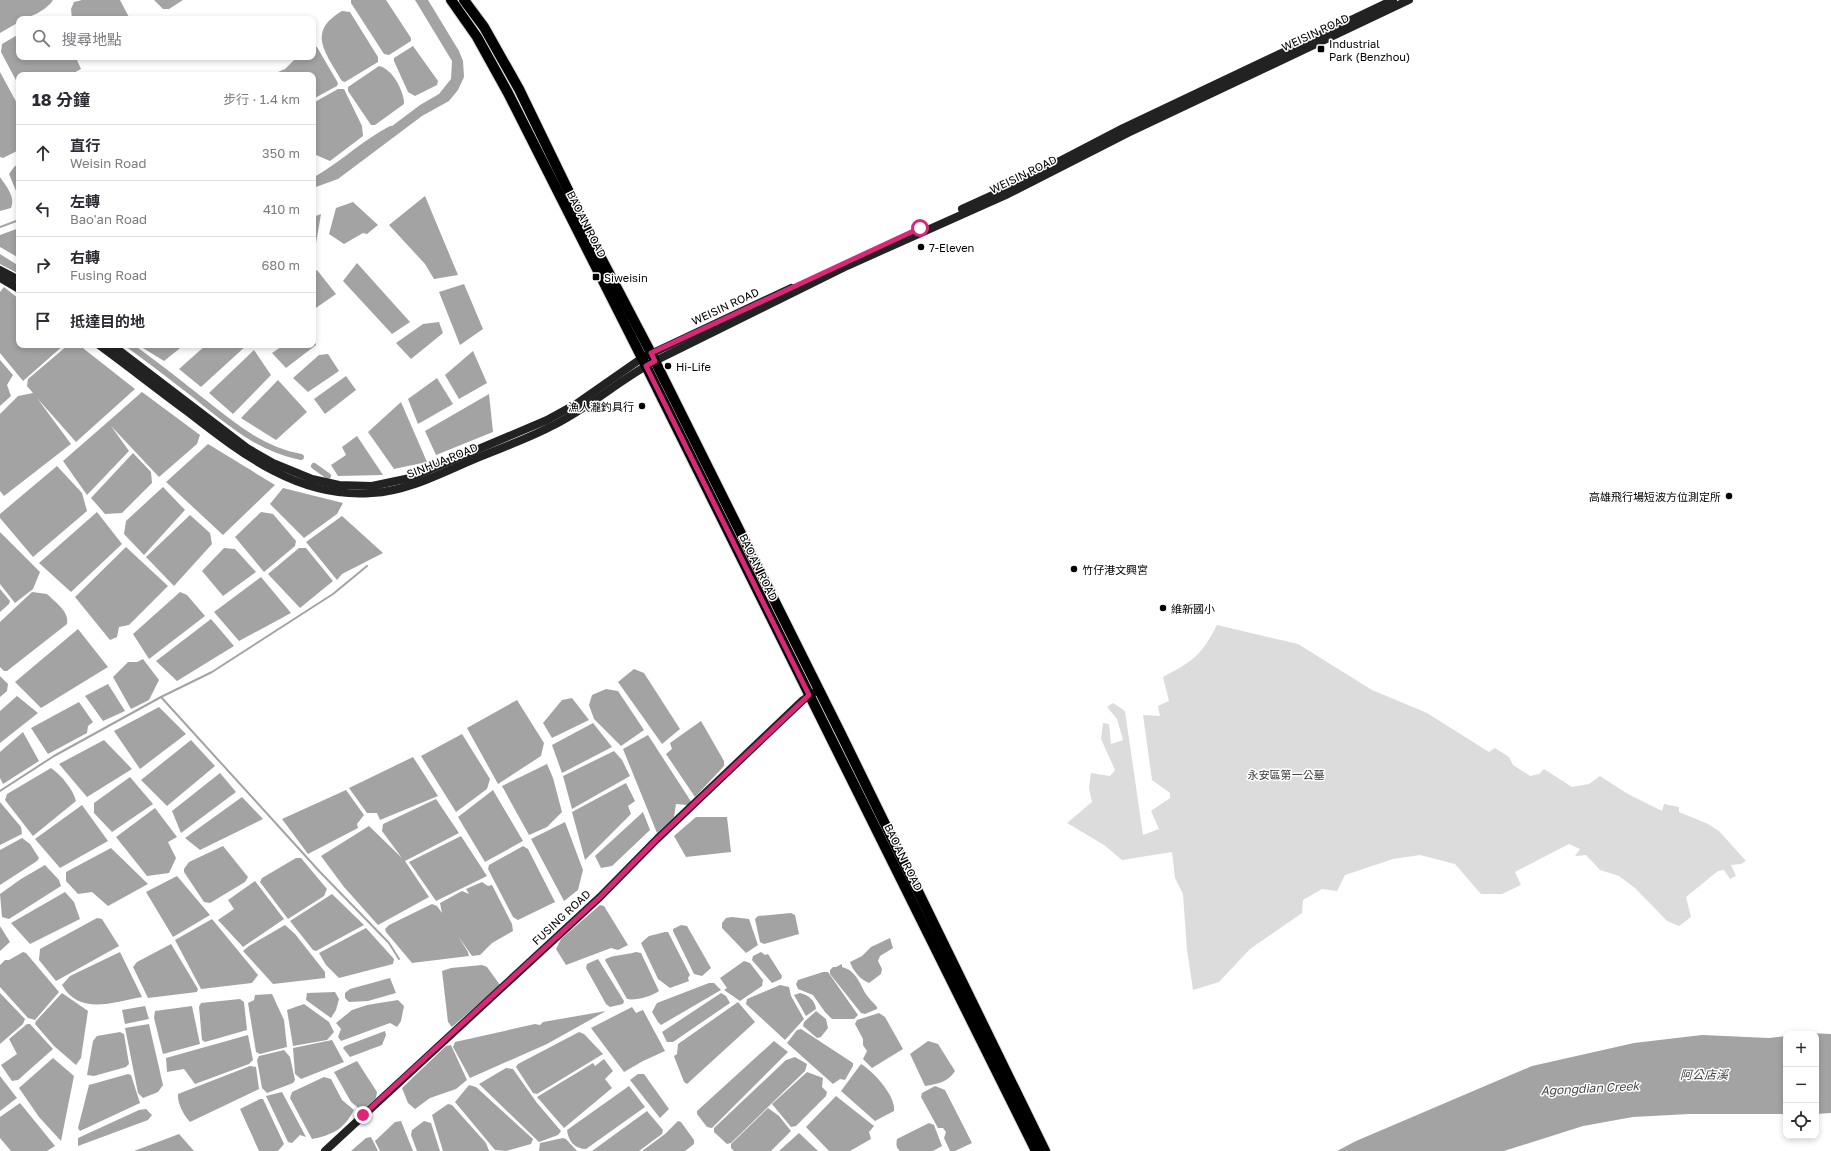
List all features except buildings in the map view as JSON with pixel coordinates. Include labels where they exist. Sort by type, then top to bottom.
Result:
[{"type":"main road","name":"BAO'AN ROAD","points":[[451,0],[477,36],[649,360],[819,690],[1045,1151]]},
{"type":"main road","name":"BAO'AN ROAD","points":[[464,0],[484,27],[520,89],[809,695],[1036,1151]]},
{"type":"street","name":"WEISIN ROAD","points":[[649,360],[1006,189],[1123,128],[1393,0]]},
{"type":"street","name":"WEISIN ROAD","points":[[649,360],[847,266],[1008,194],[1128,133],[1408,0]]},
{"type":"street","points":[[0,270],[16,278]]},
{"type":"street","points":[[0,278],[16,287]]},
{"type":"street","name":"SINHUA ROAD","points":[[103,348],[243,454],[270,470],[310,486],[338,493],[372,493],[412,486],[550,427],[580,411],[649,360]]},
{"type":"street","name":"SINHUA ROAD","points":[[116,348],[247,448],[273,463],[312,479],[339,485],[372,486],[410,478],[547,420],[649,360]]},
{"type":"street","name":"FUSING ROAD","points":[[325,1151],[600,897],[657,839],[809,695],[819,690]]},
{"type":"green space","name":"永安區第一公墓","points":[[1217,625],[1298,644],[1372,690],[1427,713],[1489,752],[1495,748],[1509,757],[1513,765],[1530,776],[1539,774],[1544,769],[1572,787],[1589,784],[1600,776],[1628,794],[1662,811],[1664,804],[1679,807],[1679,812],[1708,824],[1719,831],[1746,861],[1741,864],[1731,865],[1736,876],[1730,879],[1724,870],[1718,871],[1686,897],[1691,917],[1679,926],[1667,921],[1635,888],[1619,876],[1600,870],[1586,855],[1575,856],[1580,849],[1569,844],[1515,872],[1521,885],[1502,894],[1481,894],[1455,864],[1420,855],[1393,859],[1345,875],[1337,891],[1322,889],[1303,900],[1302,913],[1250,949],[1219,982],[1193,990],[1187,950],[1183,894],[1175,878],[1172,852],[1122,860],[1104,845],[1067,823],[1092,802],[1089,788],[1091,773],[1110,776],[1115,770],[1101,739],[1103,723],[1109,724],[1111,744],[1123,740],[1117,719],[1107,707],[1113,703],[1125,711],[1143,835],[1159,829],[1151,811],[1170,798],[1170,793],[1152,780],[1143,715],[1160,716],[1158,706],[1169,701],[1163,677],[1195,657],[1206,644]]},
{"type":"water","points":[[0,0],[53,0],[47,7],[38,13],[30,16],[16,16],[16,24],[0,33]]},
{"type":"water","points":[[82,0],[120,0],[128,16],[72,16],[71,9],[74,2]]},
{"type":"water","points":[[154,0],[183,0],[169,9],[163,9]]},
{"type":"water","points":[[351,0],[386,0],[411,38],[411,41],[389,55],[384,54],[351,3]]},
{"type":"water","points":[[415,0],[428,0],[459,51],[463,61],[464,77],[458,90],[449,101],[422,116],[338,179],[316,187],[316,177],[335,169],[420,105],[439,94],[451,79],[452,61]]},
{"type":"water","points":[[342,11],[350,12],[378,57],[378,62],[345,82],[342,81],[330,61],[322,43],[322,35],[325,27],[331,19]]},
{"type":"water","points":[[16,36],[16,60],[77,60],[81,69],[76,72],[16,72],[16,80],[1,52],[2,44]]},
{"type":"water","points":[[413,46],[438,81],[437,85],[415,96],[408,92],[394,61],[394,58]]},
{"type":"water","points":[[317,47],[338,83],[337,86],[316,97],[316,72],[278,72],[285,69],[294,60],[316,60]]},
{"type":"water","points":[[379,66],[388,71],[396,80],[401,90],[404,104],[375,125],[371,125],[348,91],[348,87]]},
{"type":"water","points":[[0,72],[16,101],[16,152],[3,158],[0,157]]},
{"type":"water","points":[[338,89],[344,89],[362,126],[363,136],[330,161],[316,155],[316,101]]},
{"type":"water","points":[[16,165],[16,191],[9,174]]},
{"type":"water","points":[[0,177],[10,192],[12,204],[11,208],[0,211]]},
{"type":"water","points":[[425,196],[458,275],[434,279],[425,264],[389,225]]},
{"type":"water","points":[[353,202],[378,225],[367,234],[363,233],[344,244],[329,234],[336,208]]},
{"type":"water","points":[[321,214],[316,243],[316,216]]},
{"type":"water","points":[[16,229],[16,256],[0,247],[0,235]]},
{"type":"water","points":[[0,254],[16,264],[16,272],[0,264]]},
{"type":"water","points":[[357,263],[410,322],[392,334],[343,281]]},
{"type":"water","points":[[317,270],[336,294],[316,308]]},
{"type":"water","points":[[464,284],[483,329],[460,345],[439,292]]},
{"type":"water","points":[[4,287],[16,297],[16,348],[61,348],[23,381],[0,353],[0,292]]},
{"type":"water","points":[[439,322],[443,333],[411,359],[396,343],[423,324]]},
{"type":"water","points":[[64,348],[83,348],[135,389],[76,442],[37,398],[71,444],[4,496],[0,491],[0,414],[18,396],[33,393],[27,386],[28,379]]},
{"type":"water","points":[[143,348],[180,348],[164,361]]},
{"type":"water","points":[[203,348],[244,348],[201,387],[179,369]]},
{"type":"water","points":[[280,348],[312,348],[286,368],[272,353]]},
{"type":"water","points":[[254,350],[271,375],[233,414],[209,393]]},
{"type":"water","points":[[473,351],[487,383],[459,399],[445,375]]},
{"type":"water","points":[[328,354],[339,371],[308,392],[293,378],[319,355]]},
{"type":"water","points":[[0,360],[13,375],[7,385],[11,396],[0,406]]},
{"type":"water","points":[[346,376],[356,390],[325,414],[314,399]]},
{"type":"water","points":[[437,378],[453,404],[418,424],[408,399]]},
{"type":"water","points":[[278,380],[307,412],[276,440],[241,418]]},
{"type":"water","points":[[142,392],[200,435],[197,444],[159,477],[111,426],[129,451],[87,495],[63,461]]},
{"type":"water","points":[[489,394],[493,432],[436,455],[425,431]]},
{"type":"water","points":[[401,402],[427,462],[394,469],[368,432]]},
{"type":"water","points":[[357,436],[383,475],[338,476],[331,465],[346,455],[342,447]]},
{"type":"water","points":[[208,444],[275,485],[223,535],[166,482]]},
{"type":"water","points":[[133,453],[151,472],[152,483],[122,513],[105,514],[91,498]]},
{"type":"water","points":[[57,466],[82,493],[87,511],[33,557],[0,518],[0,514]]},
{"type":"water","points":[[163,487],[185,510],[144,555],[124,534],[126,521]]},
{"type":"water","points":[[283,488],[343,503],[337,514],[304,538],[270,504]]},
{"type":"water","points":[[97,512],[122,544],[71,592],[39,563]]},
{"type":"water","points":[[261,512],[273,514],[296,541],[295,546],[264,572],[235,537]]},
{"type":"water","points":[[190,515],[210,533],[212,544],[174,586],[146,557]]},
{"type":"water","points":[[342,516],[383,553],[342,574],[337,580],[306,542]]},
{"type":"water","points":[[0,532],[40,572],[33,589],[15,603],[0,584]]},
{"type":"water","points":[[126,547],[168,586],[129,625],[119,627],[117,637],[110,640],[75,597]]},
{"type":"water","points":[[224,548],[235,549],[256,572],[223,596],[202,571]]},
{"type":"water","points":[[299,548],[306,548],[333,581],[300,608],[268,574]]},
{"type":"water","points":[[261,577],[291,613],[239,641],[214,612]]},
{"type":"water","points":[[0,589],[10,601],[9,604],[0,612]]},
{"type":"water","points":[[32,592],[47,594],[58,604],[66,615],[67,624],[7,671],[4,671],[0,667],[0,622]]},
{"type":"water","points":[[180,592],[187,595],[205,616],[149,659],[133,634]]},
{"type":"water","points":[[211,619],[234,646],[177,681],[156,661]]},
{"type":"water","points":[[78,629],[108,667],[41,708],[15,682]]},
{"type":"water","points":[[143,659],[159,680],[149,700],[131,709],[113,677],[128,662],[137,662]]},
{"type":"water","points":[[634,669],[644,673],[680,729],[662,744],[618,682]]},
{"type":"water","points":[[0,676],[8,684],[7,691],[0,697]]},
{"type":"water","points":[[108,684],[125,711],[103,721],[85,696]]},
{"type":"water","points":[[606,689],[618,691],[644,730],[621,746],[594,719],[589,705],[592,695]]},
{"type":"water","points":[[17,696],[38,713],[0,743],[0,711]]},
{"type":"water","points":[[572,698],[589,720],[552,738],[543,723],[562,700]]},
{"type":"water","points":[[517,700],[544,743],[541,756],[498,784],[467,728]]},
{"type":"water","points":[[79,702],[93,722],[88,726],[87,733],[48,754],[31,728]]},
{"type":"water","points":[[159,707],[186,734],[140,769],[114,731]]},
{"type":"water","points":[[701,721],[724,761],[724,766],[695,797],[666,754],[672,749],[670,743]]},
{"type":"water","points":[[593,723],[612,747],[562,773],[552,745]]},
{"type":"water","points":[[23,732],[39,761],[3,784],[0,778],[0,752]]},
{"type":"water","points":[[462,734],[490,779],[487,789],[456,812],[421,756]]},
{"type":"water","points":[[648,735],[692,803],[687,805],[676,804],[674,817],[657,833],[623,749]]},
{"type":"water","points":[[104,740],[132,769],[87,797],[59,764]]},
{"type":"water","points":[[191,740],[215,766],[167,806],[141,780]]},
{"type":"water","points":[[614,751],[622,760],[630,776],[572,809],[563,776]]},
{"type":"water","points":[[413,757],[438,796],[380,820],[377,813],[367,813],[349,788]]},
{"type":"water","points":[[547,764],[553,778],[562,812],[547,827],[529,835],[502,786]]},
{"type":"water","points":[[51,768],[59,774],[66,783],[76,801],[33,836],[5,800],[7,794]]},
{"type":"water","points":[[220,773],[236,792],[181,833],[172,811]]},
{"type":"water","points":[[130,777],[153,804],[112,832],[94,813],[94,803]]},
{"type":"water","points":[[626,783],[635,801],[628,806],[631,814],[585,860],[572,812]]},
{"type":"water","points":[[346,790],[364,815],[357,824],[358,828],[308,854],[282,819]]},
{"type":"water","points":[[493,790],[523,841],[485,862],[458,817]]},
{"type":"water","points":[[242,797],[263,819],[200,850],[185,838]]},
{"type":"water","points":[[436,799],[459,833],[405,861],[429,897],[378,925],[344,887],[321,856],[369,826],[402,858],[382,831],[383,824]]},
{"type":"water","points":[[0,802],[21,827],[22,834],[0,845]]},
{"type":"water","points":[[82,805],[108,841],[60,868],[35,839]]},
{"type":"water","points":[[155,808],[177,837],[168,842],[176,858],[169,873],[147,876],[116,837]]},
{"type":"water","points":[[643,812],[650,830],[612,866],[601,868],[595,856]]},
{"type":"water","points":[[696,817],[727,817],[731,852],[686,857],[674,836]]},
{"type":"water","points":[[565,822],[583,870],[578,890],[564,901],[531,839]]},
{"type":"water","points":[[461,836],[487,876],[436,901],[409,862]]},
{"type":"water","points":[[22,838],[30,844],[39,858],[37,861],[0,885],[0,850]]},
{"type":"water","points":[[223,846],[248,877],[245,882],[210,903],[204,902],[184,872],[184,869],[189,862]]},
{"type":"water","points":[[523,846],[528,849],[555,902],[518,920],[513,917],[488,869],[489,865]]},
{"type":"water","points":[[111,848],[148,884],[108,906],[92,892],[78,894],[66,881],[66,872]]},
{"type":"water","points":[[296,858],[301,858],[327,889],[324,896],[288,919],[260,882],[262,878]]},
{"type":"water","points":[[45,865],[59,880],[61,886],[9,919],[2,917],[0,894],[21,879]]},
{"type":"water","points":[[177,876],[210,915],[173,937],[146,892]]},
{"type":"water","points":[[255,881],[284,919],[243,947],[218,920],[234,909],[228,900]]},
{"type":"water","points":[[482,882],[488,886],[492,885],[512,924],[513,931],[492,943],[480,955],[472,956],[458,936],[469,956],[412,963],[386,932],[385,929],[389,925],[432,904],[437,906],[442,913],[440,903],[462,891],[469,894],[466,889]]},
{"type":"water","points":[[65,892],[74,902],[80,919],[30,944],[11,923]]},
{"type":"water","points":[[332,894],[364,925],[316,951],[313,950],[290,921]]},
{"type":"water","points":[[600,905],[604,906],[628,945],[618,950],[611,948],[566,965],[556,949],[561,939]]},
{"type":"water","points":[[791,913],[795,915],[799,934],[764,944],[760,942],[755,919],[758,916]]},
{"type":"water","points":[[732,917],[749,919],[758,945],[746,953],[722,928],[722,923],[726,918]]},
{"type":"water","points":[[97,918],[102,919],[119,946],[56,981],[39,960],[40,949]]},
{"type":"water","points":[[212,919],[258,975],[252,983],[201,989],[175,940]]},
{"type":"water","points":[[285,925],[295,934],[325,972],[325,978],[273,984],[243,951]]},
{"type":"water","points":[[681,925],[687,926],[711,968],[702,976],[694,974],[673,931],[673,929]]},
{"type":"water","points":[[0,926],[10,942],[0,951]]},
{"type":"water","points":[[366,928],[394,959],[393,964],[339,978],[326,965],[319,953]]},
{"type":"water","points":[[668,932],[690,975],[688,978],[689,981],[670,988],[658,979],[641,943],[649,936]]},
{"type":"water","points":[[890,938],[893,948],[880,956],[878,961],[882,969],[881,974],[869,983],[866,982],[855,972],[850,962],[862,956],[871,947]]},
{"type":"water","points":[[171,944],[198,989],[197,992],[148,998],[133,967],[137,962]]},
{"type":"water","points":[[23,952],[26,953],[59,992],[35,1020],[28,1018],[0,987],[0,965],[5,960],[9,960]]},
{"type":"water","points":[[120,952],[142,997],[109,1004],[88,1004],[78,1001],[69,995],[62,985],[70,976]]},
{"type":"water","points":[[636,952],[641,953],[659,991],[644,998],[627,999],[605,960],[607,958]]},
{"type":"water","points":[[761,952],[765,955],[768,954],[782,976],[781,979],[772,983],[752,960],[753,956]]},
{"type":"water","points":[[598,959],[624,1001],[623,1004],[610,1007],[606,1004],[586,968],[587,964]]},
{"type":"water","points":[[744,961],[750,963],[763,980],[762,986],[740,1001],[724,990],[727,988],[720,978]]},
{"type":"water","points":[[842,964],[842,967],[850,970],[855,975],[877,1009],[865,1014],[861,1013],[830,974],[830,970],[833,967]]},
{"type":"water","points":[[482,965],[487,967],[500,985],[452,1027],[448,1022],[442,971],[451,968]]},
{"type":"water","points":[[823,972],[828,972],[858,1015],[854,1019],[832,1019],[813,995],[798,989],[796,984],[798,980]]},
{"type":"water","points":[[390,978],[396,993],[368,1001],[349,1002],[345,998],[345,993],[350,989]]},
{"type":"water","points":[[709,983],[714,983],[721,990],[661,1025],[658,1022],[652,1012],[657,1003]]},
{"type":"water","points":[[780,985],[789,987],[791,996],[804,1019],[785,1040],[746,1004],[747,999]]},
{"type":"water","points":[[335,992],[339,999],[336,1010],[331,1018],[306,1000],[307,993]]},
{"type":"water","points":[[0,993],[25,1019],[23,1024],[0,1044]]},
{"type":"water","points":[[62,993],[88,1011],[81,1058],[76,1065],[54,1046],[35,1024],[36,1021]]},
{"type":"water","points":[[721,993],[726,996],[730,1003],[673,1042],[667,1042],[662,1032]]},
{"type":"water","points":[[800,993],[811,998],[816,1009],[806,1016],[794,995]]},
{"type":"water","points":[[272,994],[284,1020],[287,1047],[260,1054],[256,1052],[248,1003],[254,1000],[255,995]]},
{"type":"water","points":[[240,999],[244,1002],[247,1030],[205,1042],[202,1040],[199,1007],[201,1003]]},
{"type":"water","points":[[398,1000],[404,1006],[401,1021],[397,1027],[390,1023],[341,1041],[338,1037],[341,1029],[336,1023],[352,1010],[367,1005]]},
{"type":"water","points":[[738,1002],[755,1022],[687,1084],[684,1082],[674,1056],[677,1054],[678,1044]]},
{"type":"water","points":[[304,1004],[329,1022],[334,1032],[327,1040],[293,1046],[287,1010]]},
{"type":"water","points":[[145,1006],[149,1019],[125,1024],[122,1010]]},
{"type":"water","points":[[192,1006],[200,1044],[163,1054],[154,1018],[155,1011]]},
{"type":"water","points":[[632,1007],[636,1013],[643,1010],[665,1051],[624,1072],[591,1028]]},
{"type":"water","points":[[606,1011],[547,1044],[470,1078],[453,1047],[455,1042],[535,1024],[540,1025],[543,1022]]},
{"type":"water","points":[[816,1011],[826,1019],[828,1028],[821,1037],[817,1038],[803,1026],[804,1022]]},
{"type":"water","points":[[879,1013],[885,1017],[903,1049],[872,1068],[863,1059],[867,1051],[863,1045],[863,1039],[855,1024],[857,1020]]},
{"type":"water","points":[[27,1024],[30,1024],[53,1049],[18,1080],[12,1081],[1,1065],[17,1054],[9,1039]]},
{"type":"water","points":[[149,1024],[163,1085],[158,1092],[143,1098],[138,1093],[125,1028]]},
{"type":"water","points":[[801,1029],[853,1063],[853,1066],[845,1080],[840,1079],[833,1084],[787,1043],[797,1030]]},
{"type":"water","points":[[385,1031],[386,1035],[382,1045],[350,1057],[343,1048],[345,1046]]},
{"type":"water","points":[[120,1032],[124,1034],[129,1064],[126,1067],[94,1076],[87,1075],[93,1041],[97,1036]]},
{"type":"water","points":[[579,1032],[584,1034],[603,1054],[537,1094],[533,1093],[516,1067],[518,1064]]},
{"type":"water","points":[[1819,1033],[1831,1034],[1831,1113],[1819,1114]]},
{"type":"water","points":[[248,1035],[253,1060],[249,1064],[195,1084],[184,1069],[167,1072],[166,1058]]},
{"type":"water","name":"阿公店溪","points":[[1702,1035],[1769,1038],[1783,1036],[1783,1114],[1689,1114],[1633,1117],[1583,1126],[1504,1151],[1337,1151],[1356,1141],[1532,1066],[1634,1043]]},
{"type":"water","points":[[332,1040],[344,1062],[301,1079],[295,1074],[293,1048]]},
{"type":"water","points":[[774,1041],[788,1052],[712,1128],[707,1127],[697,1114],[697,1111]]},
{"type":"water","points":[[928,1041],[938,1044],[955,1071],[949,1078],[942,1082],[925,1086],[910,1054]]},
{"type":"water","points":[[451,1045],[467,1080],[456,1089],[430,1098],[415,1109],[408,1103],[402,1088],[446,1046]]},
{"type":"water","points":[[284,1050],[290,1057],[295,1080],[293,1083],[267,1093],[262,1088],[257,1060],[259,1056]]},
{"type":"water","points":[[795,1057],[807,1064],[805,1071],[731,1143],[727,1144],[714,1132],[714,1128],[786,1060]]},
{"type":"water","points":[[53,1058],[74,1076],[61,1141],[39,1117],[19,1088]]},
{"type":"water","points":[[604,1059],[613,1071],[605,1079],[612,1088],[564,1128],[537,1097],[593,1063],[595,1066]]},
{"type":"water","points":[[357,1061],[377,1092],[376,1098],[362,1111],[351,1102],[334,1072]]},
{"type":"water","points":[[861,1064],[872,1072],[883,1084],[894,1105],[894,1111],[875,1121],[841,1091]]},
{"type":"water","points":[[250,1066],[256,1067],[259,1089],[190,1122],[181,1109],[178,1094]]},
{"type":"water","points":[[506,1068],[513,1069],[537,1103],[561,1131],[558,1135],[539,1142],[479,1084]]},
{"type":"water","points":[[807,1072],[823,1078],[822,1087],[827,1092],[826,1096],[796,1126],[791,1127],[772,1104]]},
{"type":"water","points":[[128,1074],[131,1075],[140,1103],[80,1131],[78,1128],[89,1085]]},
{"type":"water","points":[[638,1074],[644,1074],[669,1109],[660,1118],[630,1080]]},
{"type":"water","points":[[0,1076],[17,1098],[0,1111]]},
{"type":"water","points":[[324,1077],[331,1079],[342,1100],[354,1110],[346,1122],[337,1130],[312,1139],[290,1098],[292,1092]]},
{"type":"water","points":[[469,1085],[476,1087],[533,1139],[531,1144],[506,1151],[495,1150],[455,1102]]},
{"type":"water","points":[[629,1086],[645,1107],[586,1149],[575,1146],[569,1138],[567,1130]]},
{"type":"water","points":[[935,1086],[945,1090],[972,1143],[955,1151],[950,1151],[944,1138],[946,1132],[943,1128],[938,1128],[921,1097],[922,1093]]},
{"type":"water","points":[[282,1092],[306,1137],[300,1135],[292,1143],[288,1142],[266,1096]]},
{"type":"water","points":[[836,1096],[874,1126],[869,1132],[871,1139],[850,1151],[829,1151],[806,1127]]},
{"type":"water","points":[[263,1099],[284,1144],[278,1151],[259,1151],[240,1109]]},
{"type":"water","points":[[20,1103],[55,1146],[47,1151],[11,1151],[0,1138],[0,1117]]},
{"type":"water","points":[[448,1104],[452,1105],[486,1143],[489,1151],[443,1151],[432,1115]]},
{"type":"water","points":[[768,1108],[779,1116],[791,1131],[771,1151],[734,1151],[731,1148],[731,1144]]},
{"type":"water","points":[[146,1109],[152,1115],[148,1120],[78,1146],[78,1138],[139,1110]]},
{"type":"water","points":[[647,1111],[663,1130],[662,1134],[639,1151],[592,1151]]},
{"type":"water","points":[[401,1121],[413,1151],[380,1151],[375,1141],[395,1122]]},
{"type":"water","points":[[424,1121],[431,1123],[440,1151],[417,1151],[411,1135],[412,1130]]},
{"type":"water","points":[[678,1121],[681,1122],[694,1140],[694,1144],[685,1151],[642,1151],[665,1134]]},
{"type":"water","points":[[929,1123],[934,1125],[942,1146],[933,1151],[900,1151],[898,1149],[896,1143],[897,1139]]},
{"type":"water","points":[[799,1133],[818,1151],[779,1151]]},
{"type":"water","points":[[179,1134],[194,1151],[134,1151]]},
{"type":"water","points":[[371,1137],[378,1151],[351,1151],[366,1138]]},
{"type":"water","points":[[563,1138],[566,1139],[577,1151],[539,1151],[540,1143]]},
{"type":"waterway","points":[[316,179],[391,129]]},
{"type":"waterway","points":[[0,227],[16,221]]},
{"type":"waterway","points":[[133,348],[240,430],[269,447],[301,457]]},
{"type":"waterway","points":[[314,466],[328,476]]},
{"type":"waterway","points":[[0,791],[54,756],[161,697],[212,672],[333,594],[367,566]]},
{"type":"waterway","points":[[161,697],[320,872],[389,943],[399,959]]},
{"type":"place","name":"Industrial Park (Benzhou)","points":[[1321,49]]},
{"type":"place","name":"7-Eleven","points":[[921,247]]},
{"type":"place","name":"Siweisin","points":[[596,277]]},
{"type":"place","name":"Hi-Life","points":[[668,366]]},
{"type":"place","name":"漁人瀧釣具行","points":[[642,406]]},
{"type":"place","name":"高雄飛行場短波方位測定所","points":[[1729,496]]},
{"type":"place","name":"竹仔港文興宮","points":[[1074,569]]},
{"type":"place","name":"維新國小","points":[[1163,608]]},
{"type":"route","points":[[363,1115],[600,897],[657,839],[809,695],[646,366],[655,361],[651,353],[920,228]]},
{"type":"water label","name":"Agongdian Creek","points":[[1590,1088]]}]
